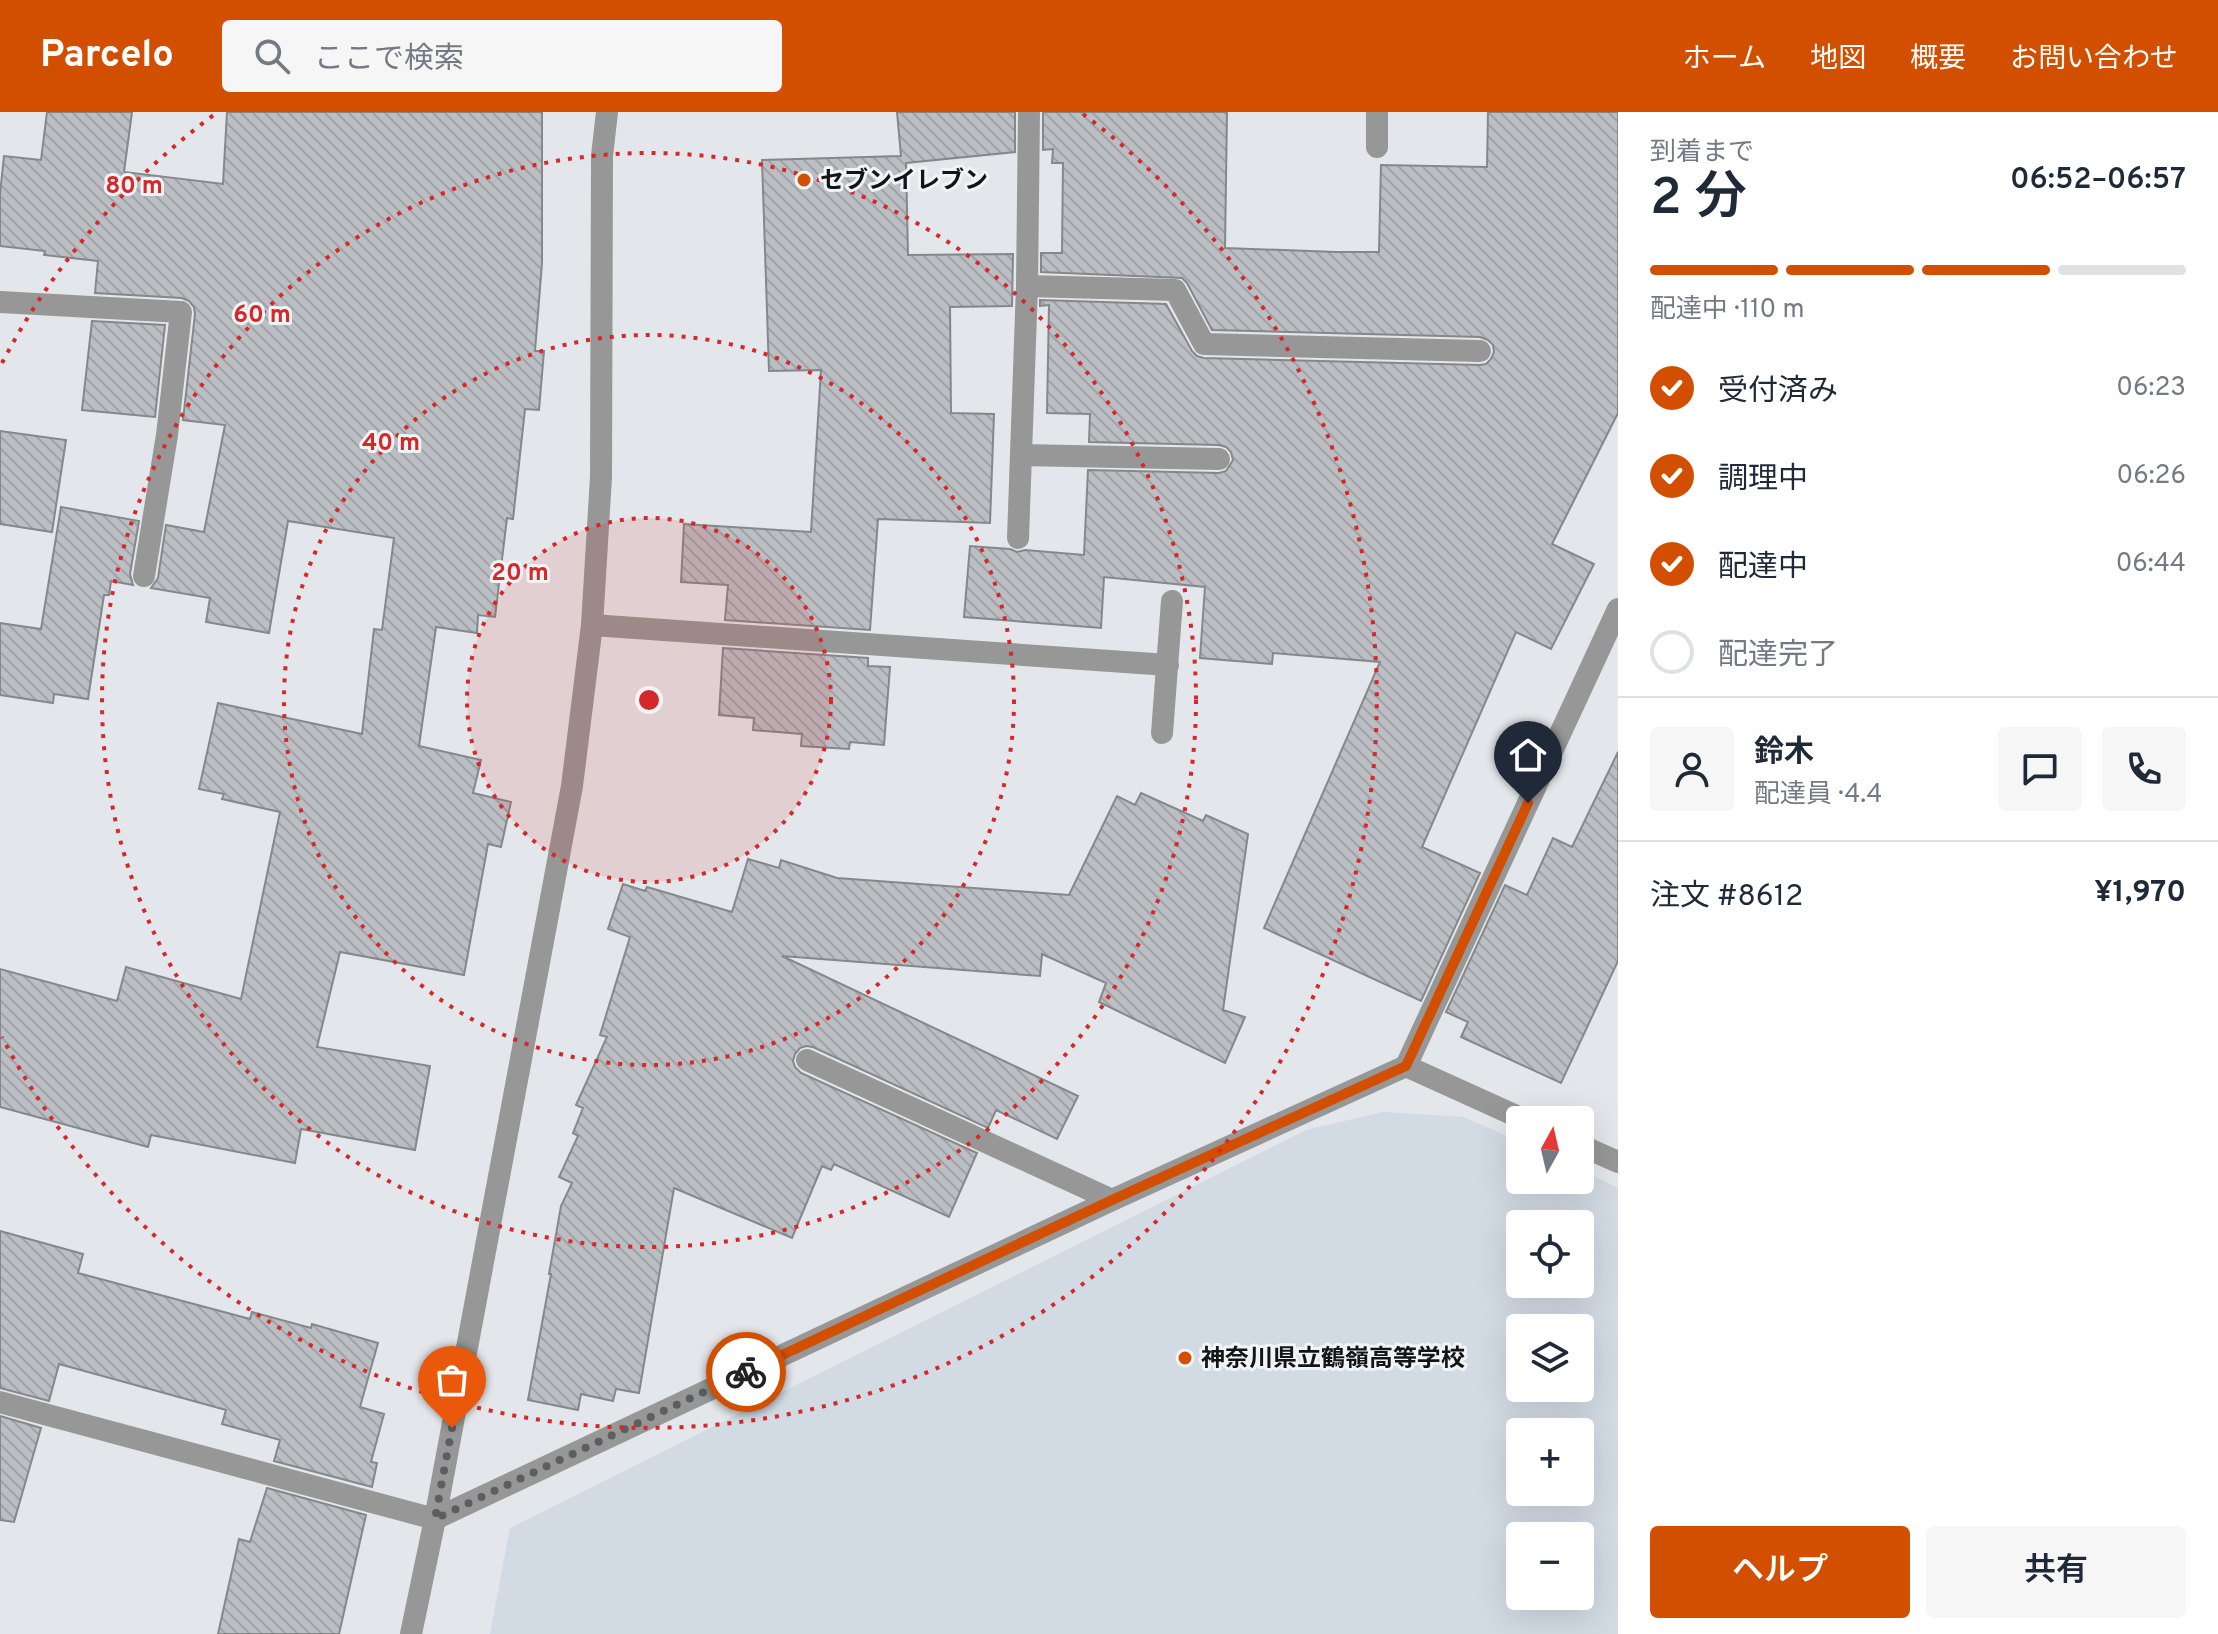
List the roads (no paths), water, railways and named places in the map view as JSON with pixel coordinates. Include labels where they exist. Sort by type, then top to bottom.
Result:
[{"type":"street","points":[[411,1634],[572,786],[592,625],[601,477],[602,156],[607,112]]},
{"type":"street","points":[[1018,538],[1027,286],[1029,112]]},
{"type":"street","points":[[1377,112],[1377,147]]},
{"type":"street","points":[[1027,286],[1175,290],[1204,344],[1480,351]]},
{"type":"street","points":[[0,302],[181,312],[167,435],[144,576]]},
{"type":"street","points":[[1021,455],[1219,459]]},
{"type":"street","points":[[1162,733],[1172,601]]},
{"type":"street","points":[[0,1402],[435,1519],[1112,1200],[1406,1066],[1618,609]]},
{"type":"street","points":[[592,625],[1168,665]]},
{"type":"street","points":[[807,1060],[1112,1200]]},
{"type":"street","points":[[1406,1066],[1506,1111]]},
{"type":"street","points":[[1594,1151],[1618,1162]]},
{"type":"place","name":"セブンイレブン","points":[[804,180]]},
{"type":"place","name":"神奈川県立鶴嶺高等学校","points":[[1185,1358]]}]
